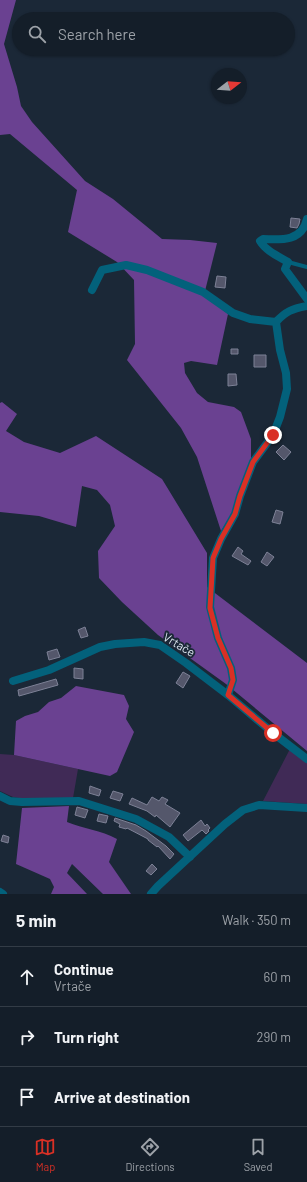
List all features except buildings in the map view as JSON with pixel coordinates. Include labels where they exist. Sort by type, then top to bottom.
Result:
[{"type":"street","points":[[307,219],[300,234],[290,238],[263,239],[260,241],[263,246],[288,262],[285,269],[307,299]]},
{"type":"street","points":[[92,290],[102,270],[126,265],[147,270],[203,292],[233,313],[250,319],[276,322]]},
{"type":"street","points":[[276,322],[283,314],[294,308],[307,306]]},
{"type":"street","points":[[228,695],[233,680],[231,668],[218,638],[210,608],[213,558],[221,539],[235,514],[253,462],[273,435],[280,418],[287,389],[286,373],[276,322]]},
{"type":"street","name":"Vrtače","points":[[13,681],[49,670],[100,647],[115,644],[144,642],[160,645],[228,695],[307,759]]},
{"type":"street","points":[[0,796],[10,801],[22,802],[79,801],[136,819],[170,836],[190,857]]},
{"type":"street","points":[[151,894],[225,824],[243,810],[259,805],[307,808]]},
{"type":"lane","points":[[288,262],[307,267]]},
{"type":"shaded area","points":[[0,0],[16,0],[4,44],[21,106],[32,122],[85,181],[113,199],[162,239],[217,243],[204,295],[228,314],[217,365],[191,361],[184,363],[185,373],[197,393],[208,402],[234,407],[241,412],[251,439],[251,460],[233,512],[221,531],[197,457],[181,428],[127,360],[135,344],[134,280],[117,262],[68,232],[77,190],[10,134],[0,135]]},
{"type":"shaded area","points":[[2,402],[17,414],[6,431],[24,442],[60,453],[96,436],[162,479],[207,553],[207,587],[307,663],[307,751],[226,684],[158,635],[122,602],[99,578],[98,551],[115,526],[110,505],[97,490],[82,486],[76,527],[39,516],[0,512],[0,403]]},
{"type":"shaded area","points":[[76,686],[124,695],[129,706],[126,719],[134,732],[117,772],[110,776],[14,755],[16,721],[25,716],[38,712],[49,702],[61,698]]},
{"type":"shaded area","points":[[290,749],[307,762],[307,804],[263,801]]},
{"type":"shaded area","points":[[0,754],[14,755],[78,769],[73,798],[25,799],[13,797],[0,791]]},
{"type":"shaded area","points":[[69,806],[67,822],[117,839],[109,862],[131,894],[103,894],[72,864],[67,873],[87,894],[51,894],[54,887],[50,879],[16,864],[22,808]]},
{"type":"route","points":[[273,435],[265,447],[258,453],[253,462],[235,514],[221,539],[213,558],[210,608],[218,638],[231,668],[233,680],[228,695],[273,733]]}]
